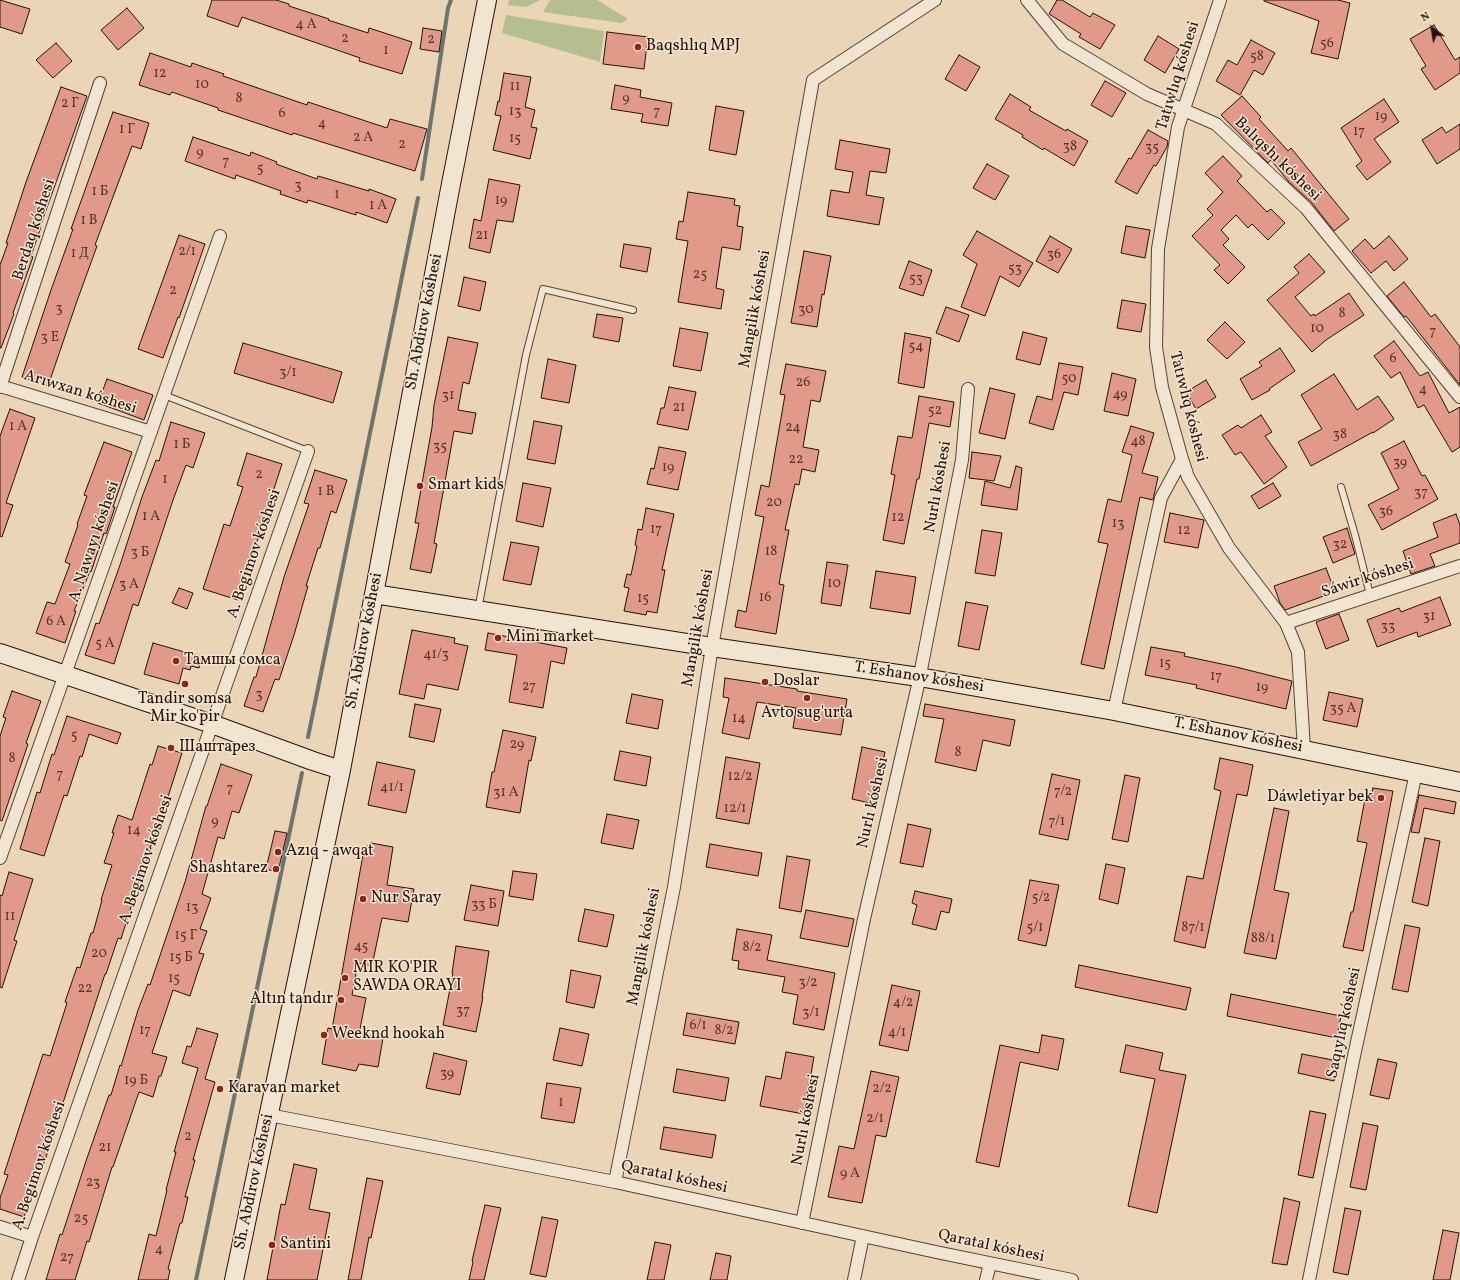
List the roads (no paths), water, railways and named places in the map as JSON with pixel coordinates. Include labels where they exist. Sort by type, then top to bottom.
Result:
[{"type":"main road","name":"Sh. Abdirov kóshesi","points":[[234,1280],[341,770],[487,0]]},
{"type":"main road","name":"T. Eshanov kóshesi","points":[[374,594],[712,647],[919,677],[1114,710],[1460,782]]},
{"type":"main road","points":[[0,653],[212,724],[341,770]]},
{"type":"street","name":"Mangilik kóshesi","points":[[615,1182],[674,887],[712,647],[813,80],[935,0]]},
{"type":"street","name":"Balıqshı kóshesi","points":[[1027,0],[1063,44],[1147,94],[1216,124],[1306,208],[1460,398]]},
{"type":"street","name":"Tatıwlıq kóshesi","points":[[1220,0],[1178,127],[1158,248],[1156,347],[1162,387],[1188,477],[1229,548],[1286,624],[1298,652],[1304,749]]},
{"type":"street","name":"Berdaq kóshesi","points":[[0,386],[100,82]]},
{"type":"street","name":"A. Nawayı kóshesi","points":[[0,858],[220,236]]},
{"type":"street","name":"Arıwxan kóshesi","points":[[0,386],[151,432]]},
{"type":"street","name":"Nurlı kóshesi","points":[[802,1223],[864,919],[918,685],[962,460],[968,389]]},
{"type":"street","name":"A. Begimov kóshesi","points":[[18,1280],[308,451]]},
{"type":"street","points":[[1114,710],[1161,498],[1182,459]]},
{"type":"street","name":"Sáwir kóshesi","points":[[1286,624],[1460,566]]},
{"type":"street","name":"Saqıylıq kóshesi","points":[[1309,1280],[1354,1056],[1416,773]]},
{"type":"street","name":"Qaratal kóshesi","points":[[269,1115],[615,1182],[990,1264],[1072,1280]]},
{"type":"street","points":[[0,1227],[32,1237]]},
{"type":"street","points":[[854,1280],[863,1236]]},
{"type":"street","points":[[986,1280],[990,1264]]},
{"type":"lane","points":[[478,611],[526,354],[543,289],[633,310]]},
{"type":"lane","points":[[164,395],[308,451]]},
{"type":"lane","points":[[1341,487],[1370,596]]},
{"type":"waterway","points":[[422,179],[448,8],[451,0]]},
{"type":"waterway","points":[[308,737],[418,198]]},
{"type":"waterway","points":[[196,1280],[302,773]]},
{"type":"place","name":"Baqshlıq MPJ","points":[[638,47]]},
{"type":"place","name":"Smart kids","points":[[420,486]]},
{"type":"place","name":"Mini market","points":[[498,638]]},
{"type":"place","name":"Тамшы сомса","points":[[176,661]]},
{"type":"place","name":"Doslar","points":[[765,682]]},
{"type":"place","name":"Tandir somsa Mir ko'pir","points":[[185,684]]},
{"type":"place","name":"Avto sug'urta","points":[[807,698]]},
{"type":"place","name":"Шаштарез","points":[[171,748]]},
{"type":"place","name":"Dáwletiyar bek","points":[[1381,798]]},
{"type":"place","name":"Azıq - awqat","points":[[278,852]]},
{"type":"place","name":"Shashtarez","points":[[276,869]]},
{"type":"place","name":"Nur Saray","points":[[363,899]]},
{"type":"place","name":"MIR KO'PIR SAWDA ORAYI","points":[[345,978]]},
{"type":"place","name":"Altın tandır","points":[[341,1000]]},
{"type":"place","name":"Weeknd hookah","points":[[324,1035]]},
{"type":"place","name":"Karavan market","points":[[220,1089]]},
{"type":"place","name":"Santini","points":[[272,1245]]}]
